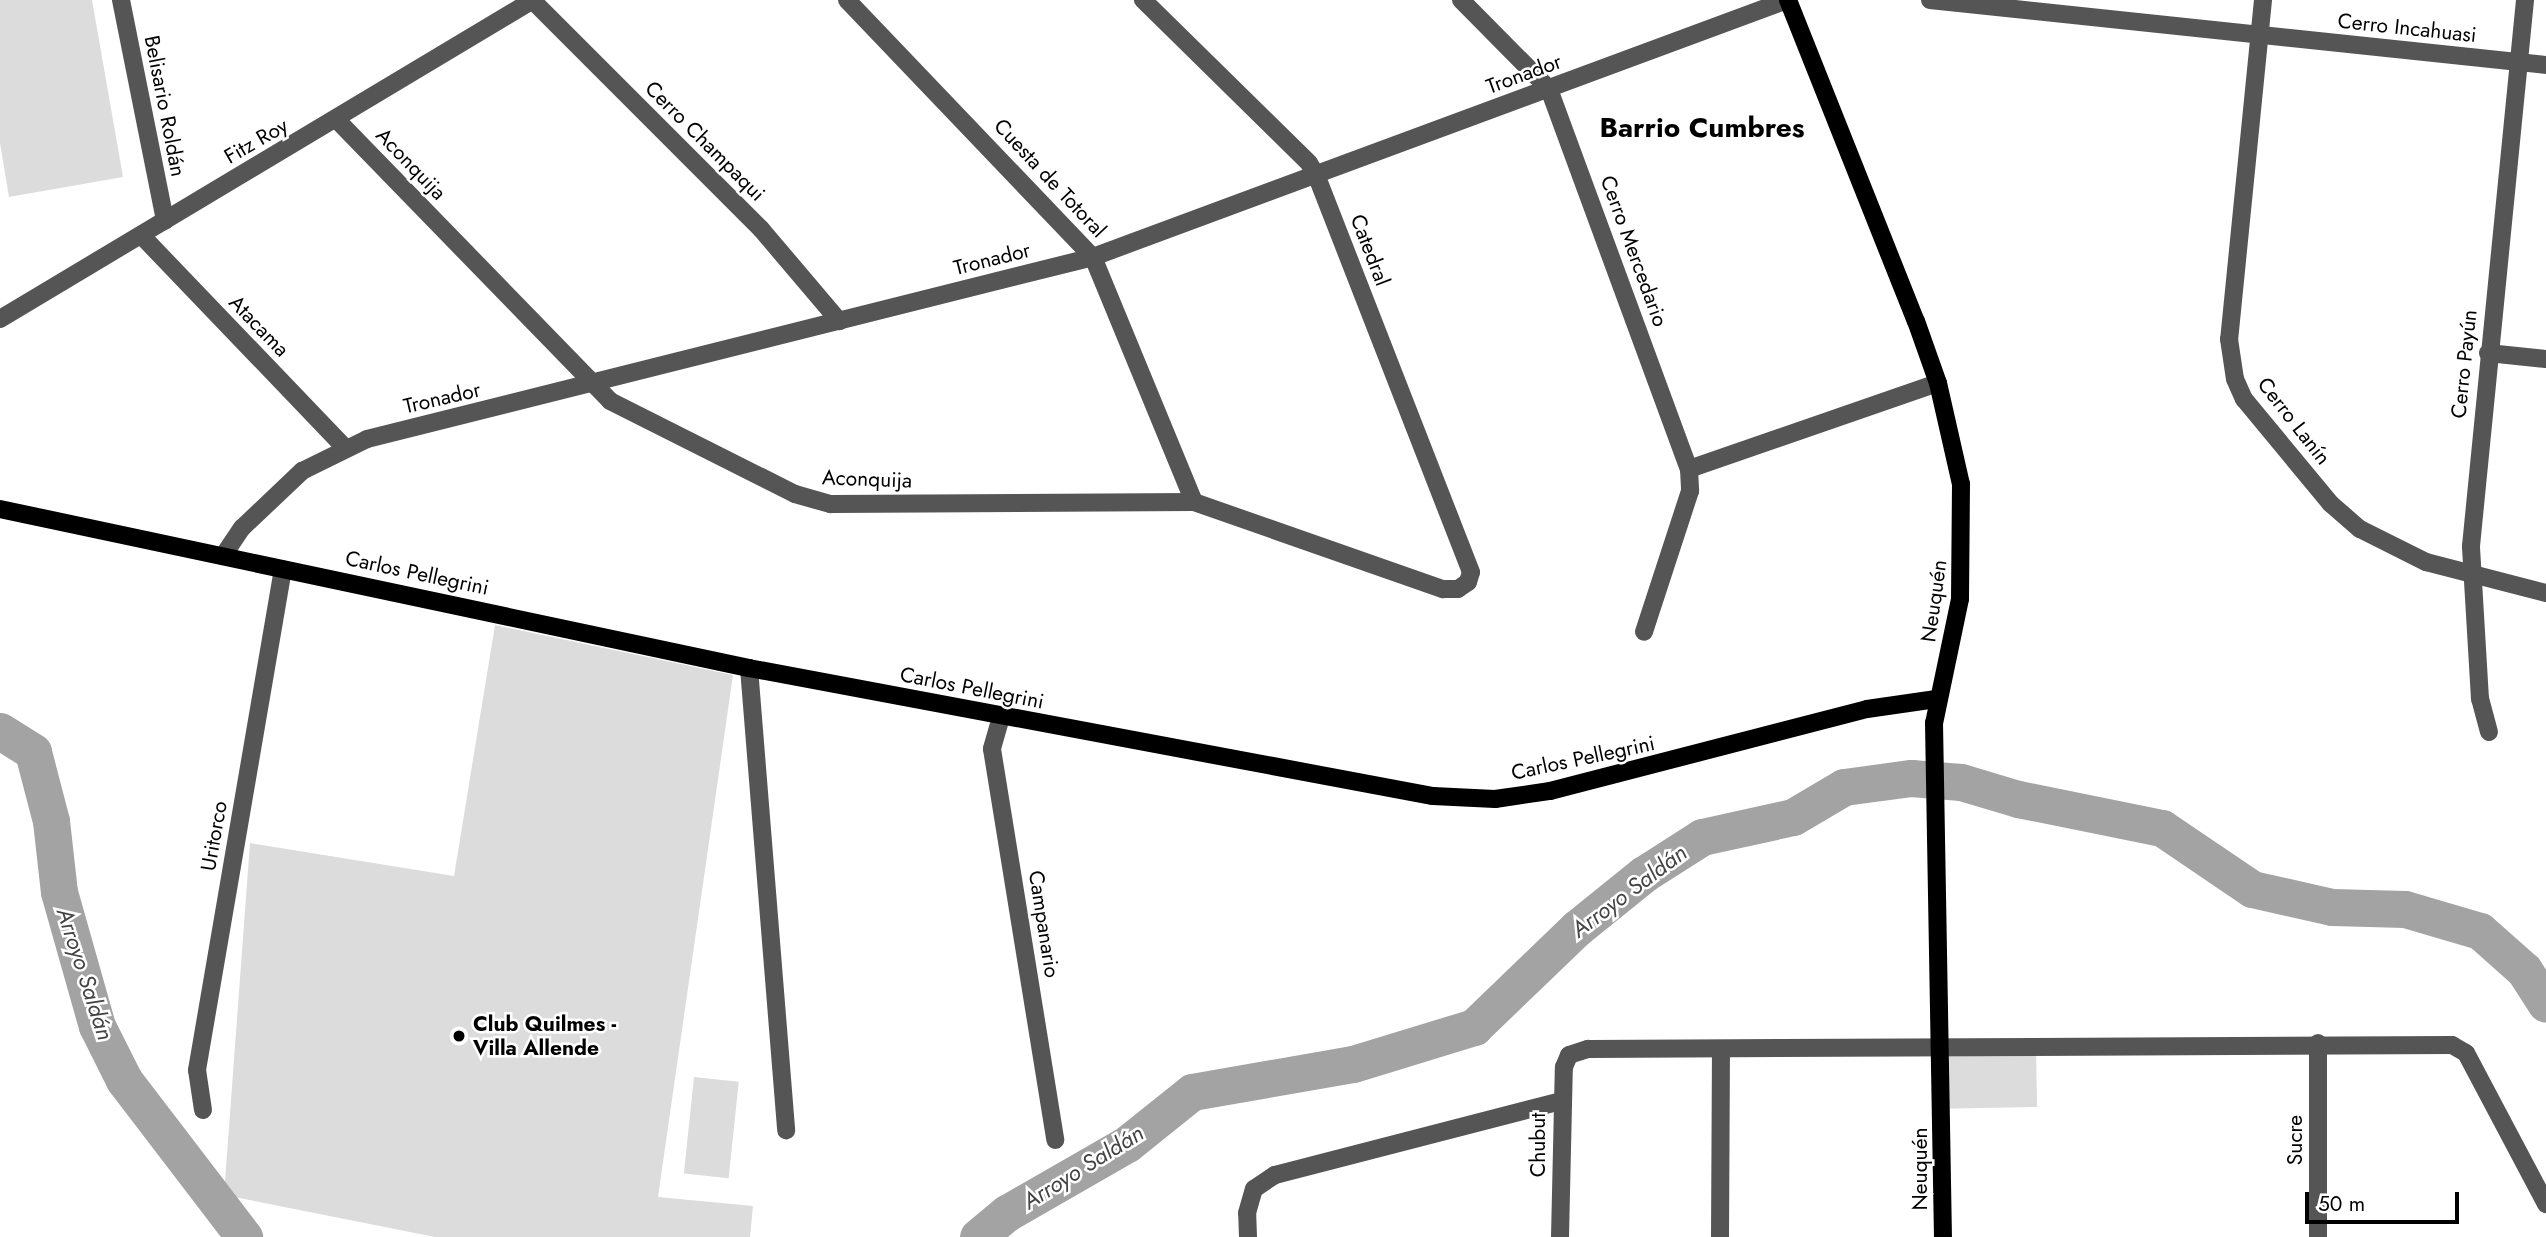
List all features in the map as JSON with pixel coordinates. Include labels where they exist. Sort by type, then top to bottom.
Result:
[{"type":"main road","name":"Neuquén","points":[[1788,0],[1938,383],[1961,484],[1964,563],[1952,645],[1936,699],[1943,1237]]},
{"type":"main road","name":"Carlos Pellegrini","points":[[0,509],[749,668],[1433,796],[1495,799],[1580,785],[1867,709],[1936,699]]},
{"type":"street","name":"Belisario Roldán","points":[[121,0],[165,221]]},
{"type":"street","name":"Fitz Roy","points":[[0,319],[337,120],[533,0]]},
{"type":"street","name":"Cerro Champaqui","points":[[533,0],[761,229],[839,321]]},
{"type":"street","name":"Cuesta de Totoral","points":[[847,0],[1093,257],[1194,502]]},
{"type":"street","name":"Catedral","points":[[1143,0],[1309,163],[1317,176],[1471,572]]},
{"type":"street","name":"Cerro Mercedario","points":[[1461,0],[1549,89],[1689,469]]},
{"type":"street","name":"Tronador","points":[[223,556],[242,528],[302,471],[345,448],[1093,257],[1788,0]]},
{"type":"street","name":"Cerro Incahuasi","points":[[1930,0],[1976,2],[2260,36],[2546,65]]},
{"type":"street","name":"Cerro Lanín","points":[[2263,0],[2229,339],[2235,379],[2244,400],[2276,443],[2342,516],[2407,555],[2470,575],[2546,593]]},
{"type":"street","name":"Cerro Payún","points":[[2488,732],[2480,699],[2470,575],[2488,353],[2525,0]]},
{"type":"street","name":"Aconquija","points":[[337,120],[624,412],[813,500],[831,504],[1194,502],[1443,589],[1458,589],[1468,582],[1471,572]]},
{"type":"street","name":"Atacama","points":[[141,235],[345,448]]},
{"type":"street","points":[[2488,353],[2546,359]]},
{"type":"street","points":[[1644,632],[1690,491],[1689,469],[1938,383]]},
{"type":"street","name":"Uritorco","points":[[203,1110],[197,1070],[283,569]]},
{"type":"street","points":[[749,668],[786,1130]]},
{"type":"street","name":"Campanario","points":[[1001,716],[992,749],[1055,1139]]},
{"type":"street","points":[[1720,1237],[1721,1048],[2318,1043],[2459,1047],[2546,1204]]},
{"type":"street","name":"Sucre","points":[[2318,1043],[2318,1237]]},
{"type":"street","name":"Chubut","points":[[1560,1237],[1561,1101],[1569,1055],[1588,1049],[1721,1048]]},
{"type":"street","points":[[1248,1237],[1250,1199],[1264,1180],[1561,1101]]},
{"type":"shaded area","points":[[0,0],[92,0],[123,177],[9,197],[0,143]]},
{"type":"shaded area","name":"Club Quilmes - Villa Allende","points":[[495,625],[733,675],[658,1197],[753,1206],[750,1237],[435,1237],[224,1195],[250,843],[454,876]]},
{"type":"shaded area","points":[[2036,1045],[2037,1107],[1943,1109],[1942,1047]]},
{"type":"shaded area","points":[[694,1077],[739,1082],[729,1178],[684,1173]]},
{"type":"waterway","name":"Arroyo Saldán","points":[[0,731],[33,752],[51,821],[59,892],[97,1026],[124,1080],[244,1237]]},
{"type":"waterway","name":"Arroyo Saldán","points":[[978,1237],[1007,1213],[1127,1144],[1192,1092],[1353,1064],[1474,1027],[1577,928],[1644,874],[1702,837],[1793,817],[1844,787],[1911,778],[1961,782],[2018,799],[2162,828],[2252,889],[2332,907],[2405,909],[2480,931],[2524,970],[2546,1004]]},
{"type":"place","name":"Club Quilmes - Villa Allende","points":[[459,1036]]},
{"type":"district","name":"Barrio Cumbres","points":[[1702,128]]}]
